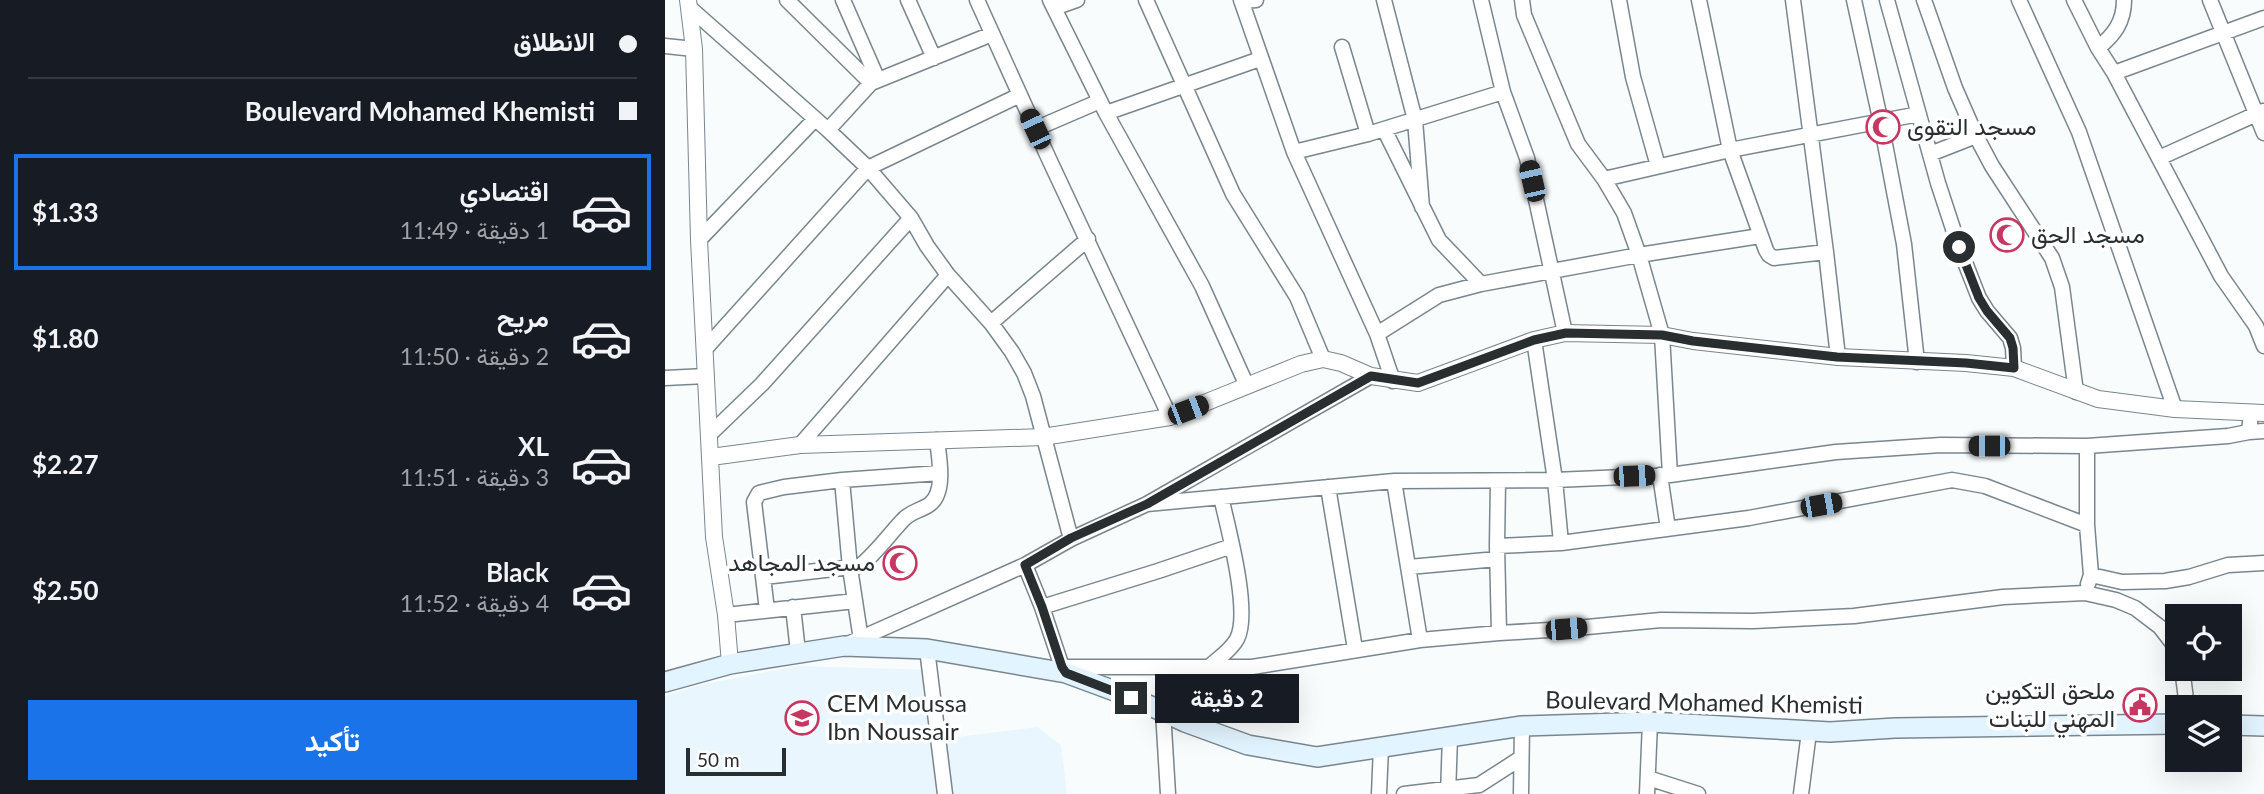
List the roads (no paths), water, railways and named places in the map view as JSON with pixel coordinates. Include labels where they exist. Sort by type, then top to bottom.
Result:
[{"type":"main road","name":"Boulevard Mohamed Khemisti","points":[[665,682],[730,664],[852,643],[927,649],[1064,670],[1185,722],[1248,745],[1317,757],[1522,726],[1650,722],[1830,732],[1895,727],[2165,724]]},
{"type":"main road","points":[[2242,725],[2264,726]]},
{"type":"street","points":[[787,0],[875,81]]},
{"type":"street","points":[[843,0],[875,81]]},
{"type":"street","points":[[908,0],[934,58]]},
{"type":"street","points":[[977,0],[1170,417]]},
{"type":"street","points":[[1077,0],[1052,4],[1103,107],[1202,286],[1247,386]]},
{"type":"street","points":[[1146,0],[1233,194],[1297,297],[1323,359]]},
{"type":"street","points":[[1246,0],[1260,59],[1294,152],[1377,334],[1393,381]]},
{"type":"street","points":[[1384,0],[1415,120],[1422,207]]},
{"type":"street","points":[[1481,0],[1503,92],[1527,158],[1566,333]]},
{"type":"street","points":[[1522,0],[1524,15],[1578,144],[1604,179],[1623,213],[1639,255],[1662,335],[1668,529]]},
{"type":"street","points":[[1619,0],[1633,77],[1658,166]]},
{"type":"street","points":[[1699,0],[1730,150],[1769,255],[1774,258],[1826,252]]},
{"type":"street","points":[[1793,0],[1837,357]]},
{"type":"street","points":[[1854,0],[1904,244],[1917,362]]},
{"type":"street","points":[[1887,0],[1930,154],[1972,285],[1987,311],[2010,338],[2014,368]]},
{"type":"street","points":[[1924,0],[1955,88],[1976,136],[1992,166],[2052,258],[2062,287],[2076,391]]},
{"type":"street","points":[[2019,0],[2079,132],[2175,409]]},
{"type":"street","points":[[2074,0],[2221,276],[2260,326],[2264,346]]},
{"type":"street","points":[[2098,48],[2121,22],[2124,0]]},
{"type":"street","points":[[2210,0],[2260,112],[2264,133]]},
{"type":"street","points":[[689,4],[695,49],[699,240],[714,537],[726,615],[730,664]]},
{"type":"street","points":[[689,4],[868,168],[911,218],[948,275],[991,323],[1012,352],[1033,396],[1071,538]]},
{"type":"street","points":[[2114,73],[2264,18]]},
{"type":"street","points":[[828,130],[875,81],[992,33]]},
{"type":"street","points":[[665,46],[695,49]]},
{"type":"street","points":[[1342,47],[1368,134]]},
{"type":"street","points":[[1035,129],[1260,59]]},
{"type":"street","points":[[1294,152],[1368,134],[1503,92]]},
{"type":"street","points":[[705,349],[868,168],[1020,95]]},
{"type":"street","points":[[2159,158],[2260,112]]},
{"type":"street","points":[[1604,179],[1730,150],[1919,114]]},
{"type":"street","points":[[699,240],[815,120]]},
{"type":"street","points":[[1384,129],[1439,240],[1481,284]]},
{"type":"street","points":[[1930,154],[1976,136]]},
{"type":"street","points":[[709,435],[762,384],[911,218]]},
{"type":"street","points":[[1377,334],[1439,295],[1481,284],[1760,236]]},
{"type":"street","points":[[991,323],[1088,239]]},
{"type":"street","points":[[800,445],[948,275]]},
{"type":"street","points":[[711,457],[800,445],[1043,437],[1170,417],[1301,364],[1323,359],[1341,363],[1371,376],[1418,383],[1534,340],[1566,333],[1662,335],[1837,357],[2014,368],[2098,399],[2175,409],[2258,413],[2257,431],[2228,436],[2087,446],[1941,445],[1836,452],[1665,475],[1555,480],[1394,481],[1147,504]]},
{"type":"street","points":[[1534,340],[1555,480],[1561,543]]},
{"type":"street","points":[[665,378],[706,376]]},
{"type":"street","points":[[842,480],[855,601],[852,643],[1025,565],[1071,538],[1147,504],[1371,376]]},
{"type":"street","points":[[764,577],[860,566],[906,516],[934,501],[940,473],[937,440]]},
{"type":"street","points":[[2085,593],[2091,575],[2087,525],[2087,446]]},
{"type":"street","points":[[767,610],[754,502],[759,493],[769,489],[842,480],[940,473]]},
{"type":"street","points":[[1409,567],[1497,552],[1749,518],[1952,480],[1985,486],[2087,525]]},
{"type":"street","points":[[1394,481],[1420,640]]},
{"type":"street","points":[[1498,481],[1499,632]]},
{"type":"street","points":[[1328,487],[1355,649]]},
{"type":"street","points":[[1210,666],[1236,641],[1242,617],[1232,546],[1221,497]]},
{"type":"street","points":[[1042,607],[1232,546]]},
{"type":"street","points":[[2091,575],[2122,582],[2165,581],[2228,565],[2264,563]]},
{"type":"street","points":[[1025,565],[1064,670],[1252,667],[1355,649],[1499,632],[1661,620],[1753,621],[1854,616],[2003,597],[2085,593],[2116,600],[2135,608],[2165,633]]},
{"type":"street","points":[[726,615],[855,601]]},
{"type":"street","points":[[793,607],[798,652]]},
{"type":"street","points":[[927,649],[945,794]]},
{"type":"street","points":[[1163,711],[1168,794]]},
{"type":"street","points":[[1647,794],[1650,722]]},
{"type":"street","points":[[1521,794],[1522,726]]},
{"type":"street","points":[[1801,794],[1809,732]]},
{"type":"street","points":[[1448,791],[1450,737]]},
{"type":"street","points":[[1379,794],[1381,747]]},
{"type":"street","points":[[1404,794],[1448,791],[1479,785],[1521,758]]},
{"type":"street","points":[[1648,778],[1698,794]]},
{"type":"place","name":"مسجد التقوى","points":[[1883,127]]},
{"type":"place","name":"مسجد الحق","points":[[2007,235]]},
{"type":"place","name":"مسجد المجاهد","points":[[900,563]]},
{"type":"place","name":"ملحق التكوين المهني للبنات","points":[[2140,705]]},
{"type":"place","name":"CEM Moussa Ibn Noussair","points":[[802,718]]}]
